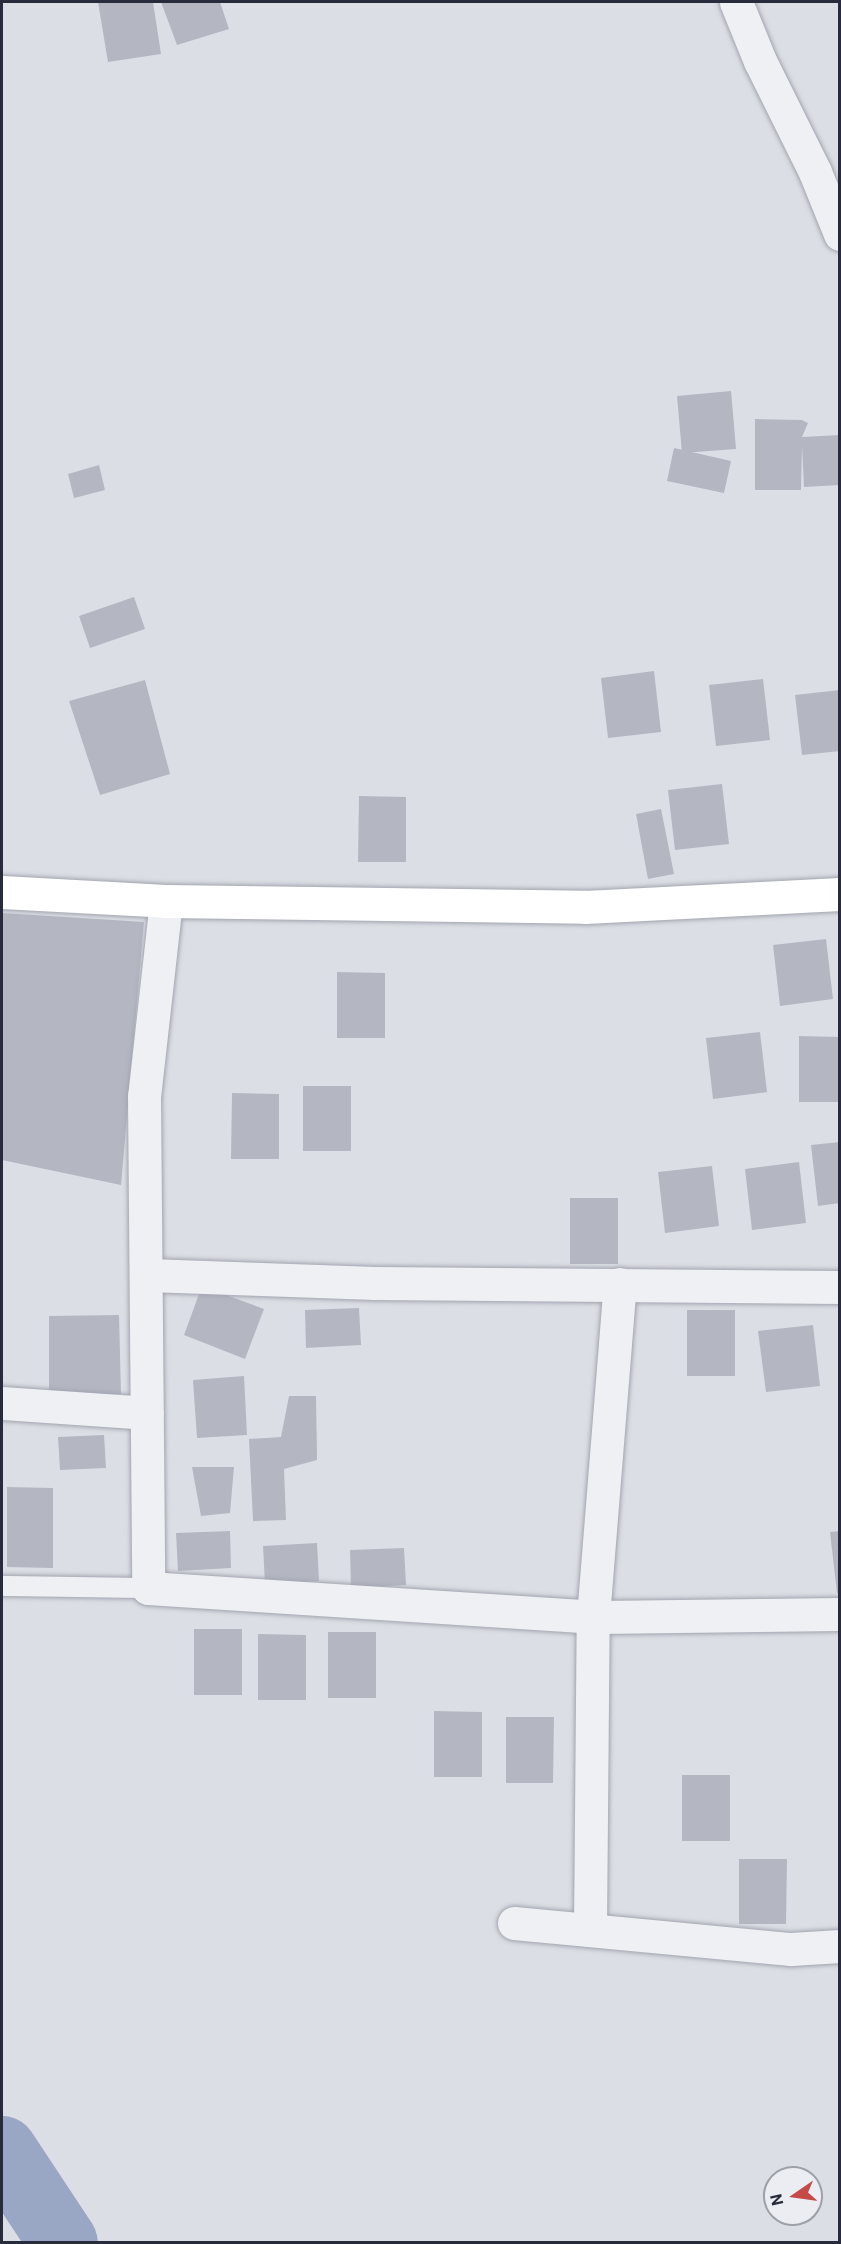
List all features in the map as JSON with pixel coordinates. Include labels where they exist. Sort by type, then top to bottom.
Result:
[{"type":"street","points":[[736,2],[760,62],[815,172],[840,234]]},
{"type":"street","points":[[2,892],[166,901],[585,906],[840,894]]},
{"type":"street","points":[[166,901],[144,1096],[148,1275],[148,1588],[593,1617],[840,1614]]},
{"type":"street","points":[[148,1275],[840,1287]]},
{"type":"street","points":[[590,1930],[593,1617],[620,1284]]},
{"type":"street","points":[[2,1403],[147,1413]]},
{"type":"street","points":[[514,1923],[791,1949],[840,1946]]},
{"type":"lane","points":[[2,1586],[148,1588]]},
{"type":"building","points":[[98,2],[153,2],[161,54],[108,62]]},
{"type":"building","points":[[161,2],[220,2],[229,29],[177,45]]},
{"type":"building","points":[[731,391],[736,449],[682,453],[677,396]]},
{"type":"building","points":[[755,419],[802,420],[808,423],[802,437],[840,435],[840,485],[804,487],[802,446],[801,490],[755,490]]},
{"type":"building","points":[[674,448],[731,461],[724,493],[667,481]]},
{"type":"building","points":[[99,465],[105,490],[74,498],[68,474]]},
{"type":"building","points":[[134,597],[145,629],[90,648],[79,616]]},
{"type":"building","points":[[654,671],[661,732],[608,738],[601,678]]},
{"type":"building","points":[[763,679],[770,740],[716,746],[709,685]]},
{"type":"building","points":[[145,680],[170,774],[100,795],[69,701]]},
{"type":"building","points":[[840,690],[840,751],[802,755],[795,695]]},
{"type":"building","points":[[722,784],[729,844],[675,850],[668,790]]},
{"type":"building","points":[[359,796],[406,797],[406,862],[358,862]]},
{"type":"building","points":[[661,809],[674,874],[648,879],[636,814]]},
{"type":"building","points":[[2,913],[144,922],[121,1185],[2,1160]]},
{"type":"building","points":[[826,939],[833,999],[780,1006],[773,945]]},
{"type":"building","points":[[337,972],[385,973],[385,1038],[337,1038]]},
{"type":"building","points":[[760,1032],[767,1092],[713,1099],[706,1038]]},
{"type":"building","points":[[799,1036],[840,1037],[840,1102],[799,1102]]},
{"type":"building","points":[[303,1086],[351,1086],[351,1151],[303,1151]]},
{"type":"building","points":[[232,1093],[279,1094],[279,1159],[231,1159]]},
{"type":"building","points":[[840,1142],[840,1203],[818,1206],[811,1145]]},
{"type":"building","points":[[799,1162],[806,1223],[752,1230],[745,1169]]},
{"type":"building","points":[[712,1166],[719,1226],[665,1233],[658,1172]]},
{"type":"building","points":[[570,1198],[618,1198],[618,1264],[570,1264]]},
{"type":"building","points":[[202,1286],[264,1309],[245,1359],[184,1335]]},
{"type":"building","points":[[359,1308],[361,1345],[306,1348],[305,1310]]},
{"type":"building","points":[[687,1310],[735,1310],[735,1376],[687,1376]]},
{"type":"building","points":[[119,1315],[121,1394],[49,1395],[49,1316]]},
{"type":"building","points":[[813,1325],[820,1386],[766,1392],[758,1331]]},
{"type":"building","points":[[244,1376],[247,1435],[197,1438],[193,1380]]},
{"type":"building","points":[[289,1396],[316,1396],[317,1460],[284,1469],[286,1520],[253,1521],[249,1439],[281,1437]]},
{"type":"building","points":[[104,1435],[106,1468],[60,1470],[58,1437]]},
{"type":"building","points":[[192,1467],[234,1467],[230,1513],[201,1516]]},
{"type":"building","points":[[7,1487],[53,1488],[53,1568],[7,1567]]},
{"type":"building","points":[[230,1531],[231,1568],[178,1571],[176,1533]]},
{"type":"building","points":[[840,1531],[840,1593],[837,1593],[830,1532]]},
{"type":"building","points":[[317,1543],[319,1581],[265,1584],[263,1546]]},
{"type":"building","points":[[404,1548],[406,1585],[351,1588],[350,1550]]},
{"type":"building","points":[[194,1629],[242,1629],[242,1695],[194,1695]]},
{"type":"building","points":[[328,1632],[376,1632],[376,1698],[328,1698]]},
{"type":"building","points":[[258,1634],[306,1635],[306,1700],[258,1700]]},
{"type":"building","points":[[434,1711],[482,1712],[482,1777],[434,1777]]},
{"type":"building","points":[[506,1717],[554,1717],[553,1783],[506,1783]]},
{"type":"building","points":[[682,1775],[730,1775],[730,1841],[682,1841]]},
{"type":"building","points":[[739,1859],[787,1859],[786,1924],[739,1924]]},
{"type":"waterway","points":[[2,2150],[63,2242]]}]
